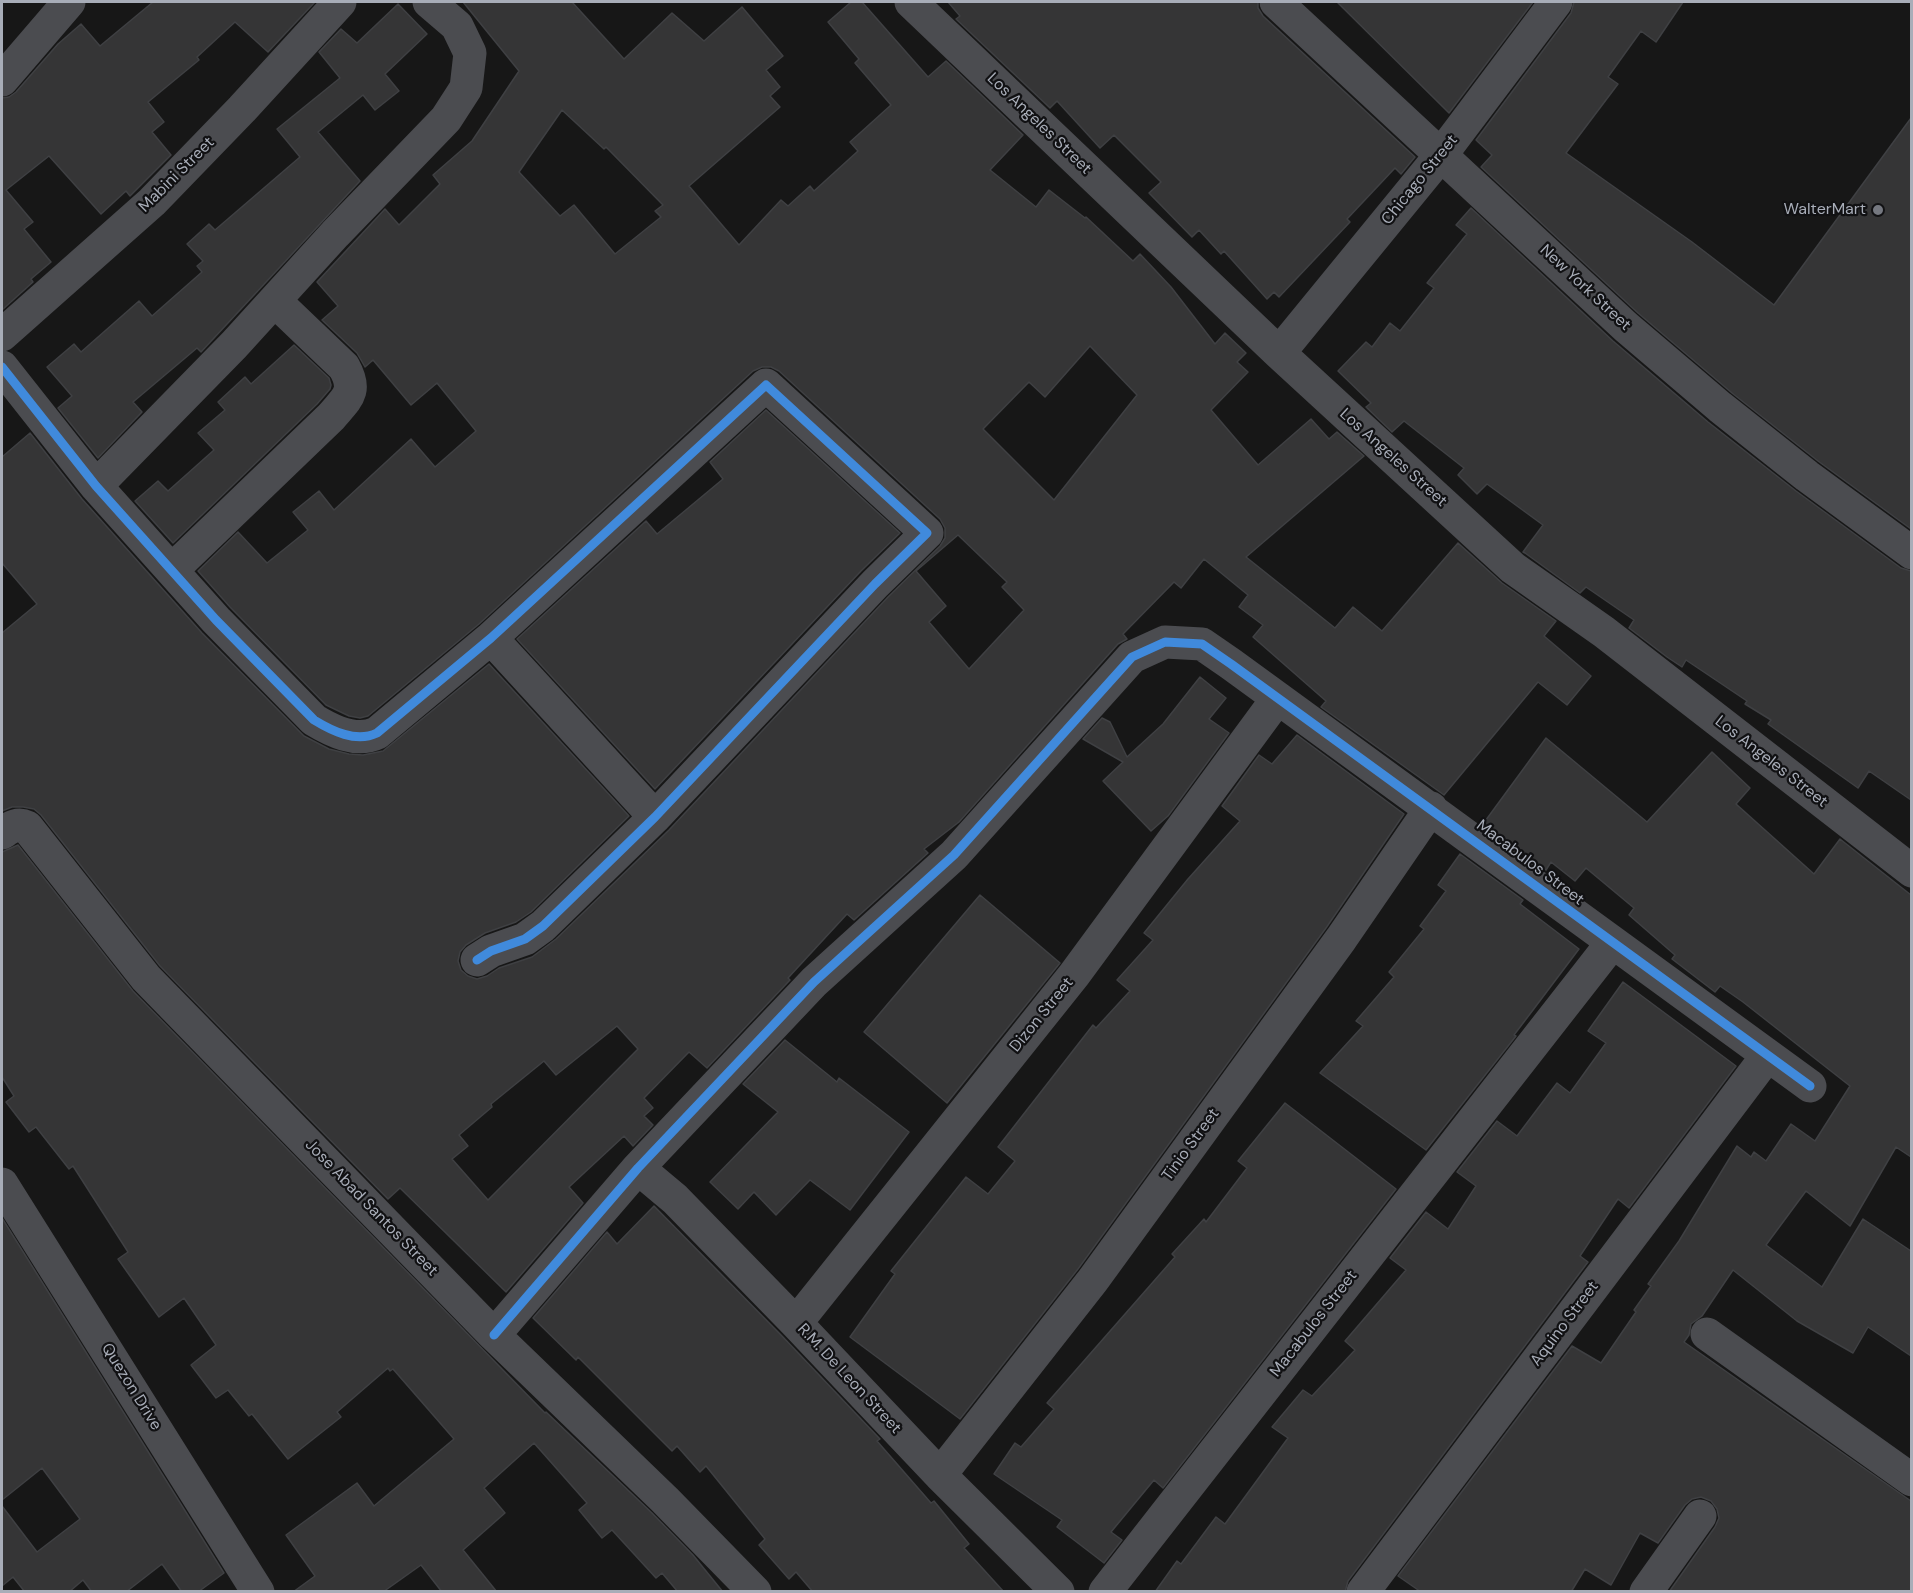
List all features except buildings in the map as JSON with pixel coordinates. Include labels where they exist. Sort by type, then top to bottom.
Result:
[{"type":"street","points":[[2,80],[69,2]]},
{"type":"street","name":"Mabini Street","points":[[2,336],[152,202],[242,109],[340,2]]},
{"type":"street","points":[[96,486],[275,301],[335,234],[446,119],[466,88],[470,53],[457,26],[429,2]]},
{"type":"street","name":"Los Angeles Street","points":[[911,2],[1279,353],[1513,568],[1604,632],[1911,871]]},
{"type":"street","name":"New York Street","points":[[1276,2],[1626,327],[1720,407],[1807,476],[1911,553]]},
{"type":"street","name":"Chicago Street","points":[[1279,353],[1441,155],[1556,2]]},
{"type":"street","points":[[172,570],[331,417],[351,394],[351,379],[344,367],[275,301]]},
{"type":"street","points":[[2,367],[96,486],[216,620],[314,720],[325,727],[356,738],[369,737],[377,733],[491,638],[766,385],[927,534],[875,584],[654,817],[543,926],[525,939],[491,951],[477,960]]},
{"type":"street","points":[[491,638],[654,817]]},
{"type":"street","name":"Macabulos Street","points":[[494,1335],[638,1168],[814,982],[954,855],[1132,657],[1166,642],[1202,644],[1232,664],[1810,1086]]},
{"type":"street","name":"Dizon Street","points":[[796,1323],[1074,975],[1277,699]]},
{"type":"street","name":"Tinio Street","points":[[940,1475],[1093,1280],[1341,939],[1431,808]]},
{"type":"street","name":"Jose Abad Santos Street","points":[[2,833],[21,824],[27,827],[146,978],[494,1335],[665,1500],[755,1592]]},
{"type":"street","name":"Macabulos Street","points":[[1105,1592],[1612,943]]},
{"type":"street","name":"Aquino Street","points":[[1363,1592],[1767,1056]]},
{"type":"street","name":"R.M. De Leon Street","points":[[638,1168],[675,1199],[940,1475],[1058,1592]]},
{"type":"street","name":"Quezon Drive","points":[[2,1184],[258,1592]]},
{"type":"street","points":[[1707,1334],[1911,1480]]},
{"type":"street","points":[[1646,1592],[1700,1516]]},
{"type":"cycle path","points":[[2,367],[96,486],[216,620],[314,720],[336,732],[353,736],[361,737],[377,733],[491,638],[766,385],[927,533],[875,584],[655,817],[543,926],[525,939],[491,951],[477,960]]},
{"type":"cycle path","points":[[494,1335],[638,1168],[814,982],[954,855],[1132,657],[1165,642],[1202,644],[1810,1086]]},
{"type":"place","name":"WalterMart","points":[[1878,210]]}]
